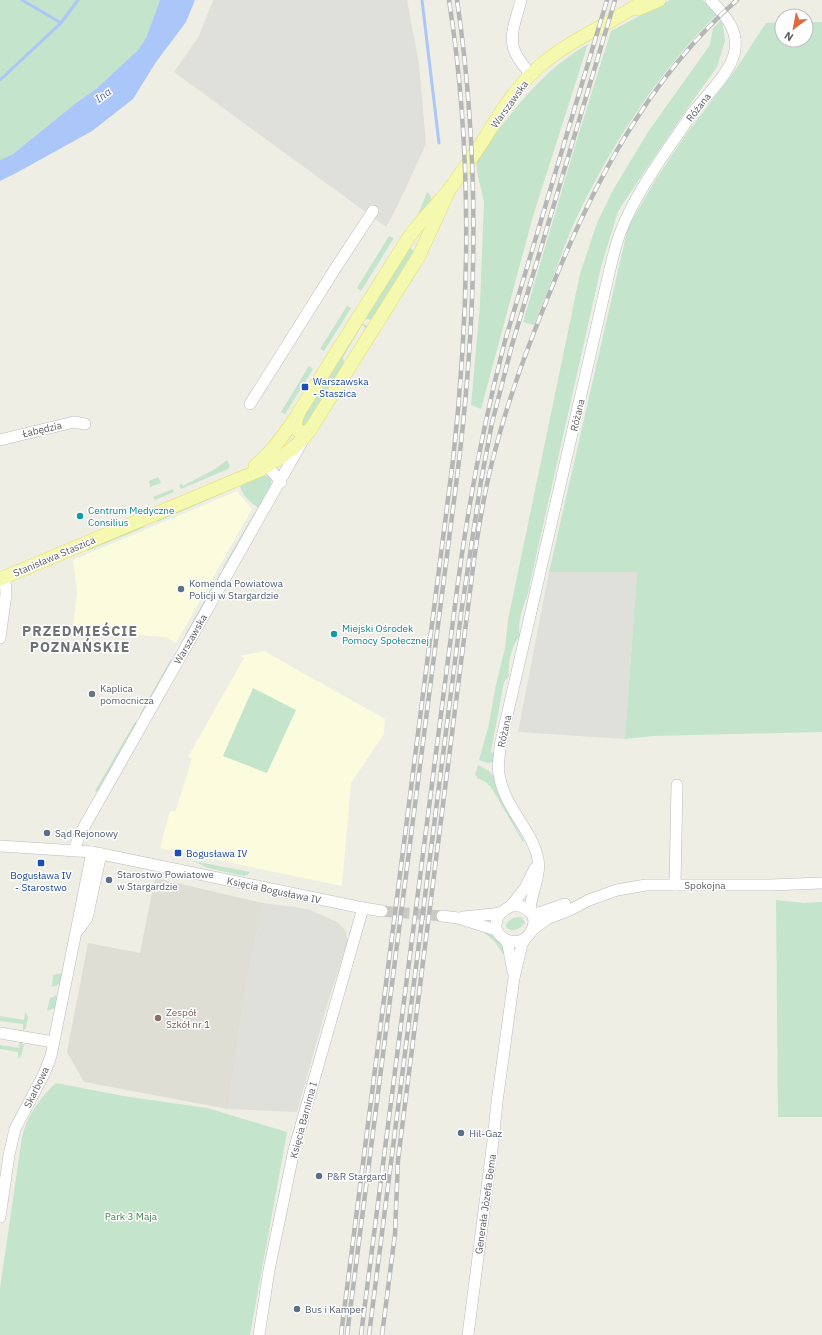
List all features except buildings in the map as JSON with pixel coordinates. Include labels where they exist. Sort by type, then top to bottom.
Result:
[{"type":"main road","name":"Warszawska","points":[[450,188],[419,256],[308,432],[298,431],[295,428],[299,412],[409,237],[418,224],[450,188],[506,105],[530,75],[542,64],[563,50],[626,14],[645,0]]},
{"type":"main road","name":"Warszawska","points":[[626,14],[659,0]]},
{"type":"main road","points":[[409,237],[419,246],[419,256]]},
{"type":"main road","name":"Stanisława Staszica","points":[[265,463],[299,412]]},
{"type":"main road","name":"Stanisława Staszica","points":[[2,578],[241,477],[286,453],[308,432]]},
{"type":"street","points":[[521,0],[512,36],[512,47],[530,75]]},
{"type":"street","name":"Różana","points":[[531,911],[538,872],[538,858],[530,839],[507,800],[502,787],[498,772],[500,746],[609,273],[622,227],[646,182],[693,113],[726,71],[735,50],[735,36],[733,27],[712,0]]},
{"type":"street","points":[[250,404],[373,211]]},
{"type":"street","name":"Łabędzia","points":[[0,440],[74,422],[85,424]]},
{"type":"street","name":"Warszawska","points":[[74,850],[84,827],[308,432]]},
{"type":"street","points":[[265,463],[281,482]]},
{"type":"street","points":[[0,638],[6,594],[2,578]]},
{"type":"street","points":[[675,885],[677,785]]},
{"type":"street","name":"Księcia Bogusława IV","points":[[0,846],[74,850],[96,853],[382,911]]},
{"type":"street","name":"Skarbowa","points":[[0,1214],[9,1155],[15,1129],[44,1074],[51,1056],[76,932],[96,853]]},
{"type":"street","points":[[496,930],[497,921],[525,888],[538,858]]},
{"type":"street","name":"Spokojna","points":[[529,934],[548,919],[590,900],[617,890],[646,885],[822,884]]},
{"type":"street","name":"Spokojna","points":[[531,911],[539,913],[568,903],[590,900]]},
{"type":"street","points":[[442,916],[458,918],[496,930],[505,940],[516,941],[529,934],[534,919],[531,911],[521,906],[506,909],[494,914],[458,918]]},
{"type":"street","name":"Księcia Barnima I","points":[[259,1335],[270,1264],[294,1150],[363,908]]},
{"type":"street","name":"Generała Józefa Bema","points":[[468,1335],[514,978],[522,944],[529,934]]},
{"type":"street","name":"Generała Józefa Bema","points":[[505,940],[508,945],[514,978]]},
{"type":"street","points":[[0,1033],[53,1042]]},
{"type":"shaded area","points":[[213,0],[407,0],[419,64],[426,144],[397,207],[386,227],[174,72],[199,36]]},
{"type":"shaded area","points":[[237,491],[252,509],[176,643],[166,637],[122,634],[74,634],[73,627],[77,592],[73,560]]},
{"type":"shaded area","points":[[549,572],[637,572],[625,739],[518,732]]},
{"type":"shaded area","points":[[264,651],[385,719],[384,734],[351,783],[342,886],[160,848],[170,811],[175,812],[186,778],[192,758],[188,757],[244,658],[240,656]]},
{"type":"shaded area","name":"Zespół Szkół nr 1","points":[[155,878],[263,903],[246,984],[228,1109],[84,1082],[67,1052],[88,943],[140,953]]},
{"type":"shaded area","points":[[263,903],[308,909],[337,922],[345,930],[348,941],[329,998],[297,1112],[228,1109],[246,984]]},
{"type":"green space","points":[[0,0],[160,0],[146,38],[138,50],[96,89],[76,103],[13,154],[0,160]]},
{"type":"green space","points":[[670,0],[703,0],[713,12],[718,13],[675,60],[620,137],[575,221],[534,325],[523,322],[611,31]]},
{"type":"green space","points":[[722,19],[725,41],[717,67],[618,211],[601,267],[527,597],[520,616],[520,636],[511,655],[509,676],[504,682],[491,751],[495,757],[493,762],[488,763],[479,760],[488,728],[505,648],[508,620],[580,274],[597,223],[613,190],[648,132],[710,45],[713,28]]},
{"type":"green space","points":[[774,22],[774,48],[814,48],[814,22],[822,22],[822,732],[653,736],[625,739],[637,572],[549,572],[628,227],[656,179],[687,133],[736,69],[766,23]]},
{"type":"green space","points":[[588,44],[533,216],[481,409],[471,405],[480,305],[484,201],[477,172],[476,158],[540,81],[570,55]]},
{"type":"green space","points":[[427,192],[430,195],[432,202],[412,223],[418,215]]},
{"type":"green space","points":[[389,236],[394,238],[361,291],[357,288]]},
{"type":"green space","points":[[409,247],[413,250],[413,252],[371,320],[364,318]]},
{"type":"green space","points":[[347,306],[351,308],[324,351],[320,349]]},
{"type":"green space","points":[[360,323],[368,326],[366,328],[362,325],[343,357],[344,363],[307,424],[305,426],[302,425],[301,420]]},
{"type":"green space","points":[[309,366],[313,369],[285,414],[281,412]]},
{"type":"green space","points":[[227,460],[230,466],[228,469],[181,489],[179,485],[182,484],[183,486],[215,469]]},
{"type":"green space","points":[[260,475],[267,476],[271,483],[268,493],[259,508],[244,495],[240,484]]},
{"type":"green space","points":[[158,477],[161,483],[150,487],[149,481]]},
{"type":"green space","points":[[235,486],[235,488],[157,522],[158,519]]},
{"type":"green space","points":[[173,489],[174,492],[155,500],[153,497]]},
{"type":"green space","points":[[255,512],[257,513],[225,568],[223,567]]},
{"type":"green space","points":[[142,526],[145,527],[87,551],[88,549]]},
{"type":"green space","points":[[220,573],[222,573],[186,636],[185,635]]},
{"type":"green space","points":[[171,659],[172,660],[141,715],[140,714]]},
{"type":"green space","points":[[253,688],[296,710],[267,773],[223,756]]},
{"type":"green space","points":[[135,722],[137,723],[97,792],[95,791]]},
{"type":"green space","points":[[478,765],[489,771],[494,776],[502,800],[524,841],[523,842],[492,789],[486,782],[477,778],[475,775]]},
{"type":"green space","points":[[193,861],[250,872],[244,876],[208,868]]},
{"type":"green space","points":[[776,900],[804,903],[822,902],[822,1117],[778,1117]]},
{"type":"green space","points":[[521,917],[525,922],[521,927],[511,930],[506,927],[510,920]]},
{"type":"green space","points":[[479,928],[488,930],[500,942],[506,953],[503,954],[495,942]]},
{"type":"green space","points":[[62,973],[60,984],[52,987],[53,975]]},
{"type":"green space","points":[[58,995],[55,1008],[47,1011],[50,998]]},
{"type":"green space","points":[[25,1012],[28,1017],[26,1028],[23,1031],[23,1024],[0,1021],[0,1016],[24,1020]]},
{"type":"green space","points":[[20,1041],[24,1045],[21,1056],[18,1059],[18,1052],[0,1049],[0,1045],[19,1048]]},
{"type":"green space","name":"Park 3 Maja","points":[[56,1083],[123,1096],[207,1108],[287,1132],[250,1335],[0,1335],[0,1288],[22,1137],[27,1122],[35,1107]]},
{"type":"water","name":"Ina","points":[[160,0],[195,0],[186,22],[156,62],[133,99],[92,131],[0,181],[0,160],[13,154],[76,103],[96,89],[138,50],[146,38]]},
{"type":"waterway","points":[[22,0],[61,23]]},
{"type":"waterway","points":[[0,80],[61,23],[78,0]]},
{"type":"waterway","points":[[422,0],[439,143]]},
{"type":"tunnel","points":[[382,911],[442,916]]},
{"type":"railway","points":[[341,1335],[453,460],[459,403],[466,288],[465,172],[457,57],[449,0]]},
{"type":"railway","points":[[347,1335],[463,424],[472,303],[473,182],[465,61],[457,0]]},
{"type":"railway","points":[[361,1335],[458,582],[472,491],[490,401],[505,341],[607,0]]},
{"type":"railway","points":[[369,1335],[461,614],[481,481],[492,423],[512,345],[615,0]]},
{"type":"railway","points":[[382,1335],[395,1234],[398,1160],[474,560],[488,478],[500,432],[539,320],[581,219],[601,179],[648,101],[675,65],[704,31],[737,0]]},
{"type":"place","name":"Warszawska - Staszica","points":[[305,387]]},
{"type":"place","name":"Centrum Medyczne Consilius","points":[[80,516]]},
{"type":"place","name":"Komenda Powiatowa Policji w Stargardzie","points":[[181,589]]},
{"type":"place","name":"Miejski Ośrodek Pomocy Społecznej","points":[[334,634]]},
{"type":"place","name":"Kaplica pomocnicza","points":[[92,694]]},
{"type":"place","name":"Sąd Rejonowy","points":[[47,833]]},
{"type":"place","name":"Bogusława IV","points":[[178,853]]},
{"type":"place","name":"Bogusława IV - Starostwo","points":[[41,863]]},
{"type":"place","name":"Starostwo Powiatowe w Stargardzie","points":[[109,880]]},
{"type":"place","name":"Zespół Szkół nr 1","points":[[158,1018]]},
{"type":"place","name":"Hil-Gaz","points":[[461,1133]]},
{"type":"place","name":"P&R Stargard","points":[[319,1176]]},
{"type":"place","name":"Bus i Kamper","points":[[297,1309]]},
{"type":"district","name":"PRZEDMIEŚCIE POZNAŃSKIE","points":[[80,640]]}]
